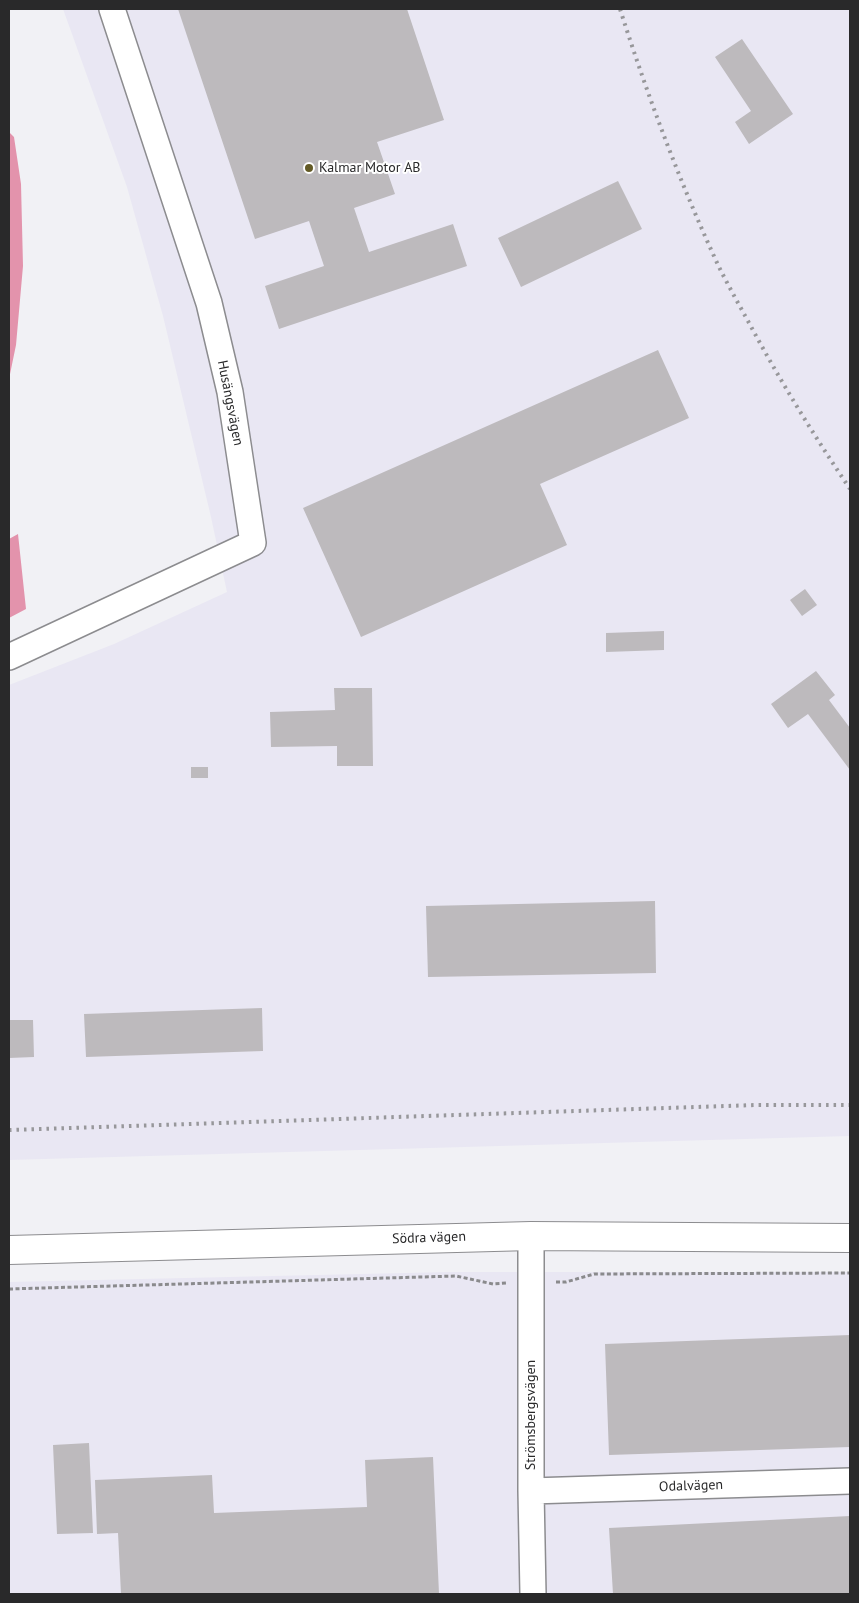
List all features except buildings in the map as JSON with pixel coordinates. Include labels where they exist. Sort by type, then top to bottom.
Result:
[{"type":"main road","name":"Södra vägen","points":[[9,1250],[531,1236],[850,1238]]},
{"type":"street","name":"Husängsvägen","points":[[9,657],[253,543],[230,392],[209,303],[112,9]]},
{"type":"street","name":"Strömsbergsvägen","points":[[531,1236],[533,1594]]},
{"type":"street","name":"Odalvägen","points":[[531,1491],[850,1482]]},
{"type":"path","points":[[9,1290],[456,1276],[493,1284],[566,1282],[594,1274],[850,1273]]},
{"type":"shaded area","points":[[63,9],[850,9],[850,1136],[9,1160],[9,685],[114,644],[227,592],[163,316],[127,187]]},
{"type":"shaded area","points":[[9,132],[14,137],[21,184],[23,266],[16,345],[9,379]]},
{"type":"shaded area","points":[[18,534],[26,609],[9,618],[9,539]]},
{"type":"shaded area","points":[[449,1272],[850,1272],[850,1594],[9,1594],[9,1282]]},
{"type":"railway","points":[[620,9],[665,140],[719,267],[784,385],[850,489]]},
{"type":"railway","points":[[9,1130],[756,1105],[850,1105]]},
{"type":"place","name":"Kalmar Motor AB","points":[[309,168]]}]
